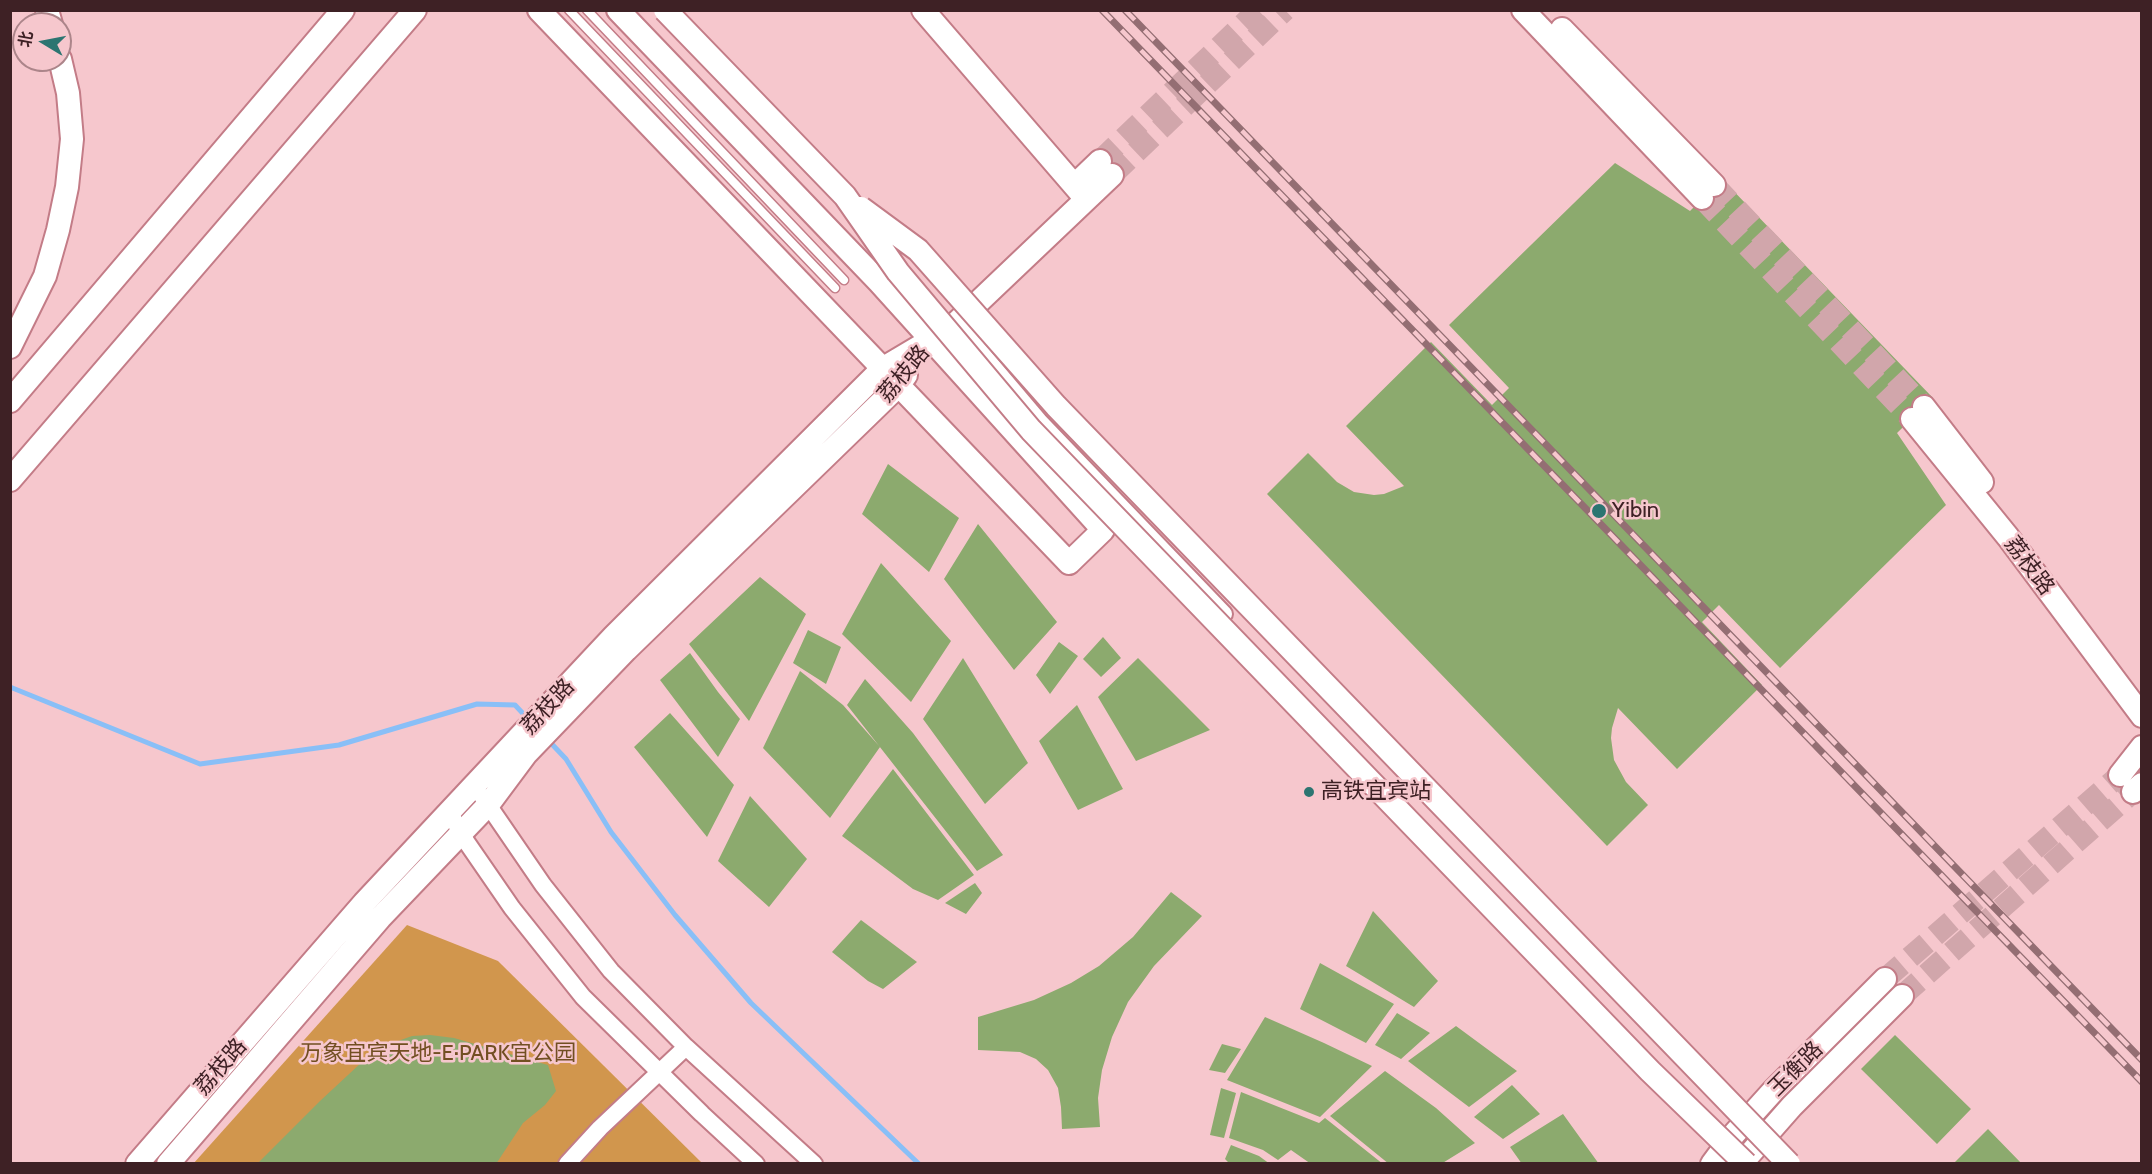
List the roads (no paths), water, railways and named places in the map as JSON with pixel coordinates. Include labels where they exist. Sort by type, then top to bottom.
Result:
[{"type":"street","points":[[10,401],[343,10]]},
{"type":"street","points":[[15,475],[415,10]]},
{"type":"street","points":[[539,10],[1069,563],[1103,530],[933,340],[618,10]]},
{"type":"street","points":[[665,10],[845,196],[898,272],[1031,430],[1650,1071],[1751,1160]]},
{"type":"street","points":[[923,10],[1081,192]]},
{"type":"street","points":[[1523,10],[1708,192],[1544,10]]},
{"type":"street","points":[[10,346],[45,276],[68,188],[72,139],[68,93],[63,72]]},
{"type":"street","points":[[933,340],[956,323],[1106,168]]},
{"type":"street","points":[[845,196],[918,250],[1056,406],[1789,1164]]},
{"type":"street","points":[[956,323],[1040,421],[1732,1137],[1751,1160]]},
{"type":"street","name":"荔枝路","points":[[137,1164],[364,903],[475,785],[521,748],[882,369],[933,340]]},
{"type":"street","name":"荔枝路","points":[[620,643],[898,386],[933,340]]},
{"type":"street","name":"荔枝路","points":[[2142,690],[1918,413],[2142,716]]},
{"type":"street","points":[[2132,784],[2142,747]]},
{"type":"street","name":"荔枝路","points":[[168,1164],[380,918],[488,805],[521,748]]},
{"type":"street","points":[[475,785],[543,885],[612,971],[686,1047],[814,1164]]},
{"type":"street","points":[[450,812],[461,834],[512,908],[583,997],[658,1072],[756,1164]]},
{"type":"street","name":"玉衡路","points":[[1712,1164],[1773,1090],[1885,979]]},
{"type":"street","name":"玉衡路","points":[[1751,1160],[1902,996]]},
{"type":"street","points":[[567,1164],[600,1128],[686,1047]]},
{"type":"lane","points":[[569,10],[835,288]]},
{"type":"lane","points":[[587,10],[844,280]]},
{"type":"waterway","points":[[10,687],[200,764],[339,745],[477,704],[515,705],[529,720]]},
{"type":"waterway","points":[[548,740],[566,759],[611,832],[675,915],[751,1003],[919,1164]]},
{"type":"tunnel","points":[[1100,161],[1258,10]]},
{"type":"tunnel","points":[[1112,175],[1285,10]]},
{"type":"tunnel","points":[[1714,185],[1924,407]]},
{"type":"tunnel","points":[[1702,198],[1912,419]]},
{"type":"tunnel","points":[[1885,979],[2120,775]]},
{"type":"tunnel","points":[[1902,996],[2133,792]]},
{"type":"railway","points":[[1102,10],[2142,1082]]},
{"type":"railway","points":[[1125,10],[2142,1060]]},
{"type":"place","name":"Yibin","points":[[1599,511]]},
{"type":"place","name":"高铁宜宾站","points":[[1309,792]]},
{"type":"park label","name":"万象宜宾天地-E·PARK宜公园","points":[[438,1054]]}]
